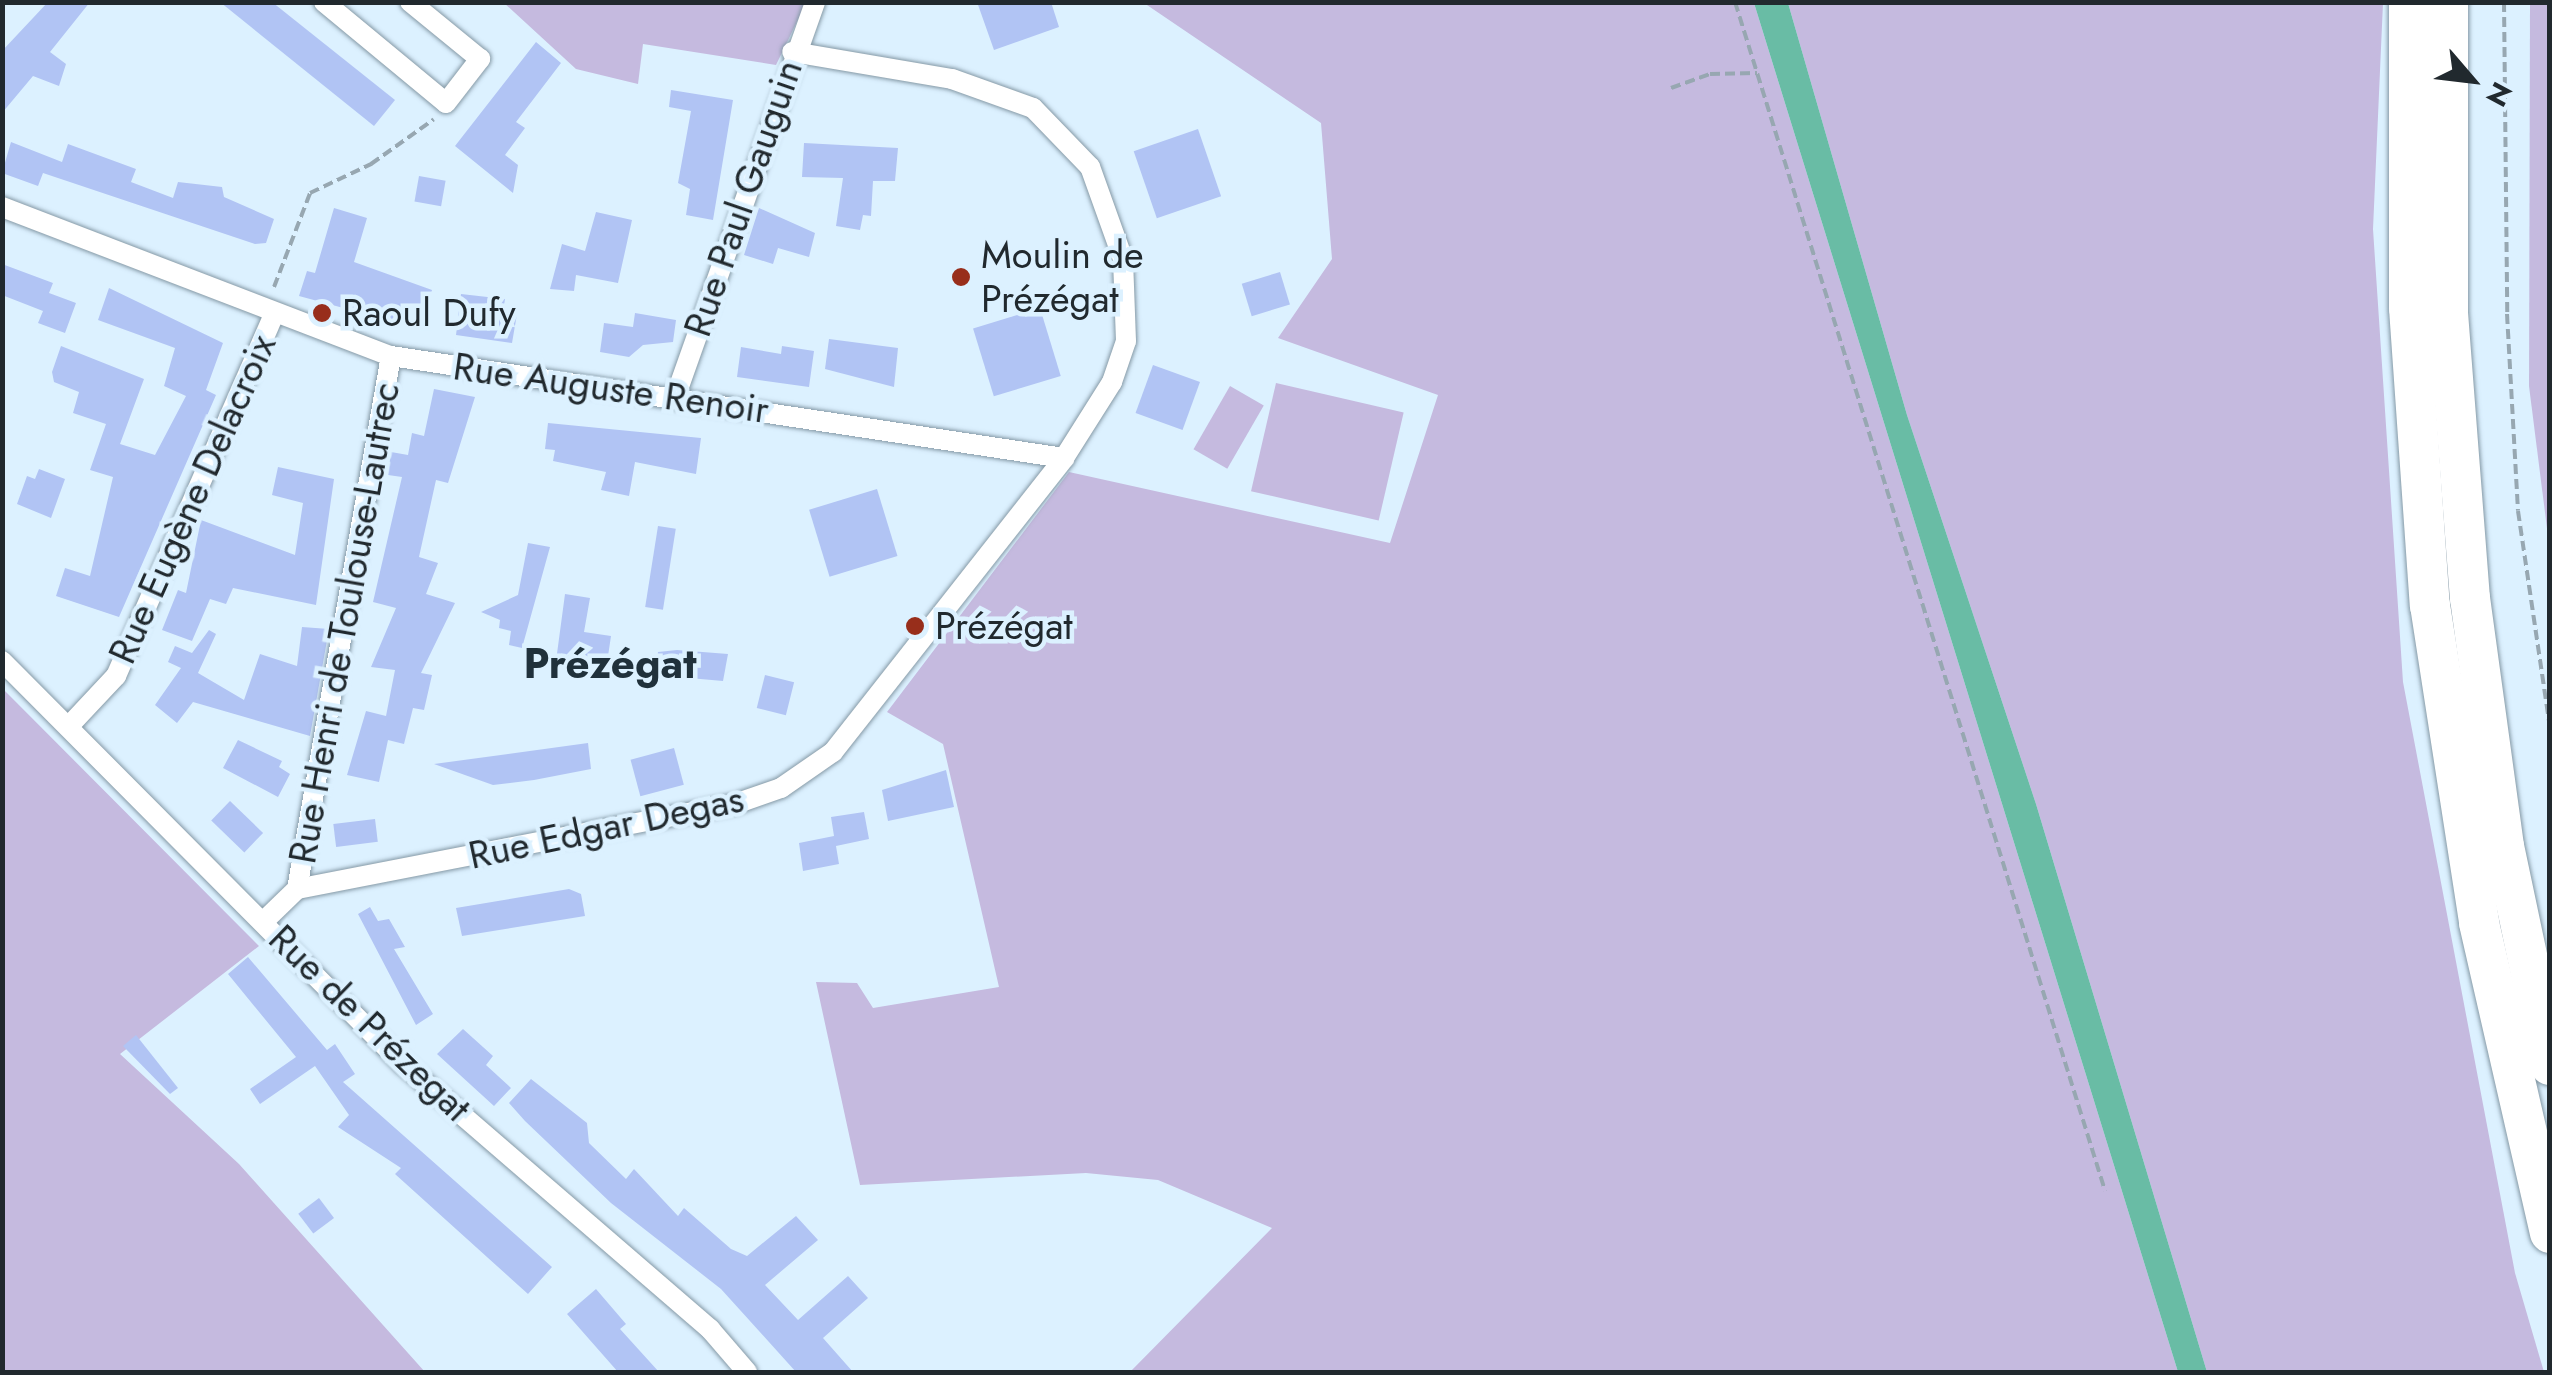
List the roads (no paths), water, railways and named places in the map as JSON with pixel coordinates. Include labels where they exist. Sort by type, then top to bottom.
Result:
[{"type":"highway","points":[[2409,2],[2409,308],[2430,605],[2479,923],[2550,1233]]},
{"type":"highway","points":[[2448,2],[2448,313],[2470,598],[2504,846],[2550,1065]]},
{"type":"street","points":[[324,2],[446,103],[480,59],[410,2]]},
{"type":"street","name":"Rue Paul Gauguin","points":[[676,396],[792,52],[815,2]]},
{"type":"street","name":"Rue Edgar Degas","points":[[297,889],[735,804],[781,788],[834,752],[1064,458],[1112,382],[1126,341],[1123,259],[1090,167],[1033,108],[952,80],[792,52]]},
{"type":"street","name":"Rue Auguste Renoir","points":[[2,208],[267,314],[391,356],[676,396],[1064,458]]},
{"type":"street","name":"Rue Eugène Delacroix","points":[[69,726],[116,676],[267,314]]},
{"type":"street","name":"Rue Henri de Toulouse-Lautrec","points":[[297,889],[391,356]]},
{"type":"street","name":"Rue de Prézegat","points":[[2,662],[264,920],[403,1064],[710,1329],[747,1372]]},
{"type":"street","points":[[264,920],[297,889]]},
{"type":"place","name":"Moulin de Prézégat","points":[[961,277]]},
{"type":"place","name":"Raoul Dufy","points":[[322,313]]},
{"type":"place","name":"Prézégat","points":[[915,626]]},
{"type":"district","name":"Prézégat","points":[[610,664]]}]
